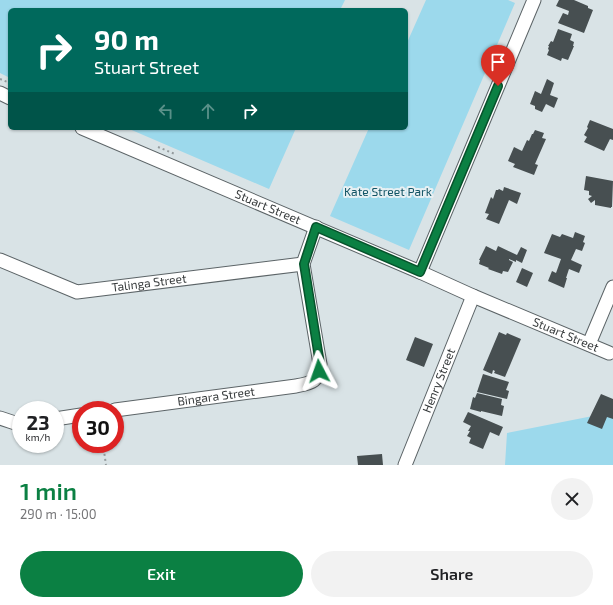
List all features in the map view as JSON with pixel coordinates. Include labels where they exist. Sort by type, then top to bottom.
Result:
[{"type":"street","points":[[420,272],[534,0]]},
{"type":"street","name":"Stuart Street","points":[[87,130],[609,353]]},
{"type":"street","points":[[304,264],[316,227]]},
{"type":"street","name":"Talinga Street","points":[[0,260],[77,292],[304,264]]},
{"type":"street","name":"Bingara Street","points":[[124,409],[310,383],[316,378],[320,364],[304,264]]},
{"type":"street","points":[[589,344],[613,287]]},
{"type":"street","name":"Henry Street","points":[[405,465],[473,296]]},
{"type":"street","points":[[0,418],[12,422]]},
{"type":"path","points":[[104,453],[106,465]]},
{"type":"green space","points":[[0,0],[345,0],[341,8],[8,8],[8,77],[0,73]]},
{"type":"green space","name":"Kate Street Park","points":[[426,0],[508,0],[515,3],[409,250],[330,216],[368,130],[408,130],[408,40]]},
{"type":"green space","points":[[132,130],[295,130],[269,189]]},
{"type":"green space","points":[[613,412],[613,465],[505,465],[507,433]]},
{"type":"building","points":[[559,0],[574,0],[588,6],[588,8],[593,10],[584,33],[558,23],[563,13],[568,15],[569,11],[556,6]]},
{"type":"building","points":[[558,29],[572,34],[570,40],[574,42],[574,46],[568,60],[562,58],[561,61],[547,55],[549,50],[548,46],[551,41],[553,42]]},
{"type":"building","points":[[547,79],[554,83],[550,95],[558,98],[554,108],[546,104],[542,112],[535,109],[535,106],[530,104],[535,91],[541,94]]},
{"type":"building","points":[[590,120],[613,129],[613,140],[610,139],[604,151],[584,142],[587,137],[584,135]]},
{"type":"building","points":[[535,130],[544,133],[542,138],[546,139],[535,164],[538,165],[534,175],[513,167],[515,164],[508,161],[514,147],[522,151],[527,140],[529,141]]},
{"type":"building","points":[[586,176],[613,181],[611,208],[595,205],[595,200],[591,203],[588,199],[592,196],[589,195],[589,191],[584,190]]},
{"type":"building","points":[[504,187],[521,193],[517,204],[509,200],[499,224],[486,219],[489,214],[485,213],[491,197],[493,199],[496,190],[499,189],[503,191]]},
{"type":"building","points":[[575,232],[585,236],[583,242],[585,243],[582,251],[576,249],[571,260],[582,265],[579,273],[569,269],[564,288],[548,281],[552,271],[556,273],[561,259],[544,253],[552,234],[560,237],[562,234],[573,238]]},
{"type":"building","points":[[486,246],[496,251],[498,246],[517,255],[521,247],[527,250],[522,263],[509,259],[513,262],[508,272],[503,271],[502,274],[479,264],[479,260]]},
{"type":"building","points":[[522,268],[533,273],[527,287],[516,282]]},
{"type":"building","points":[[499,332],[506,335],[507,333],[521,339],[505,377],[494,373],[495,371],[493,370],[492,374],[483,370]]},
{"type":"building","points":[[415,337],[433,344],[424,367],[406,360]]},
{"type":"building","points":[[483,374],[509,382],[506,390],[509,391],[507,399],[477,392]]},
{"type":"building","points":[[477,393],[502,399],[501,405],[504,406],[502,416],[470,409],[473,397],[475,398]]},
{"type":"building","points":[[601,394],[613,399],[613,419],[607,417],[602,429],[587,423]]},
{"type":"building","points":[[468,412],[503,427],[499,436],[490,432],[483,449],[469,443],[471,438],[467,436],[471,426],[463,422]]},
{"type":"building","points":[[382,454],[383,465],[358,465],[357,456]]},
{"type":"route","points":[[319,371],[320,364],[304,264],[316,227],[420,272],[498,86]]}]
